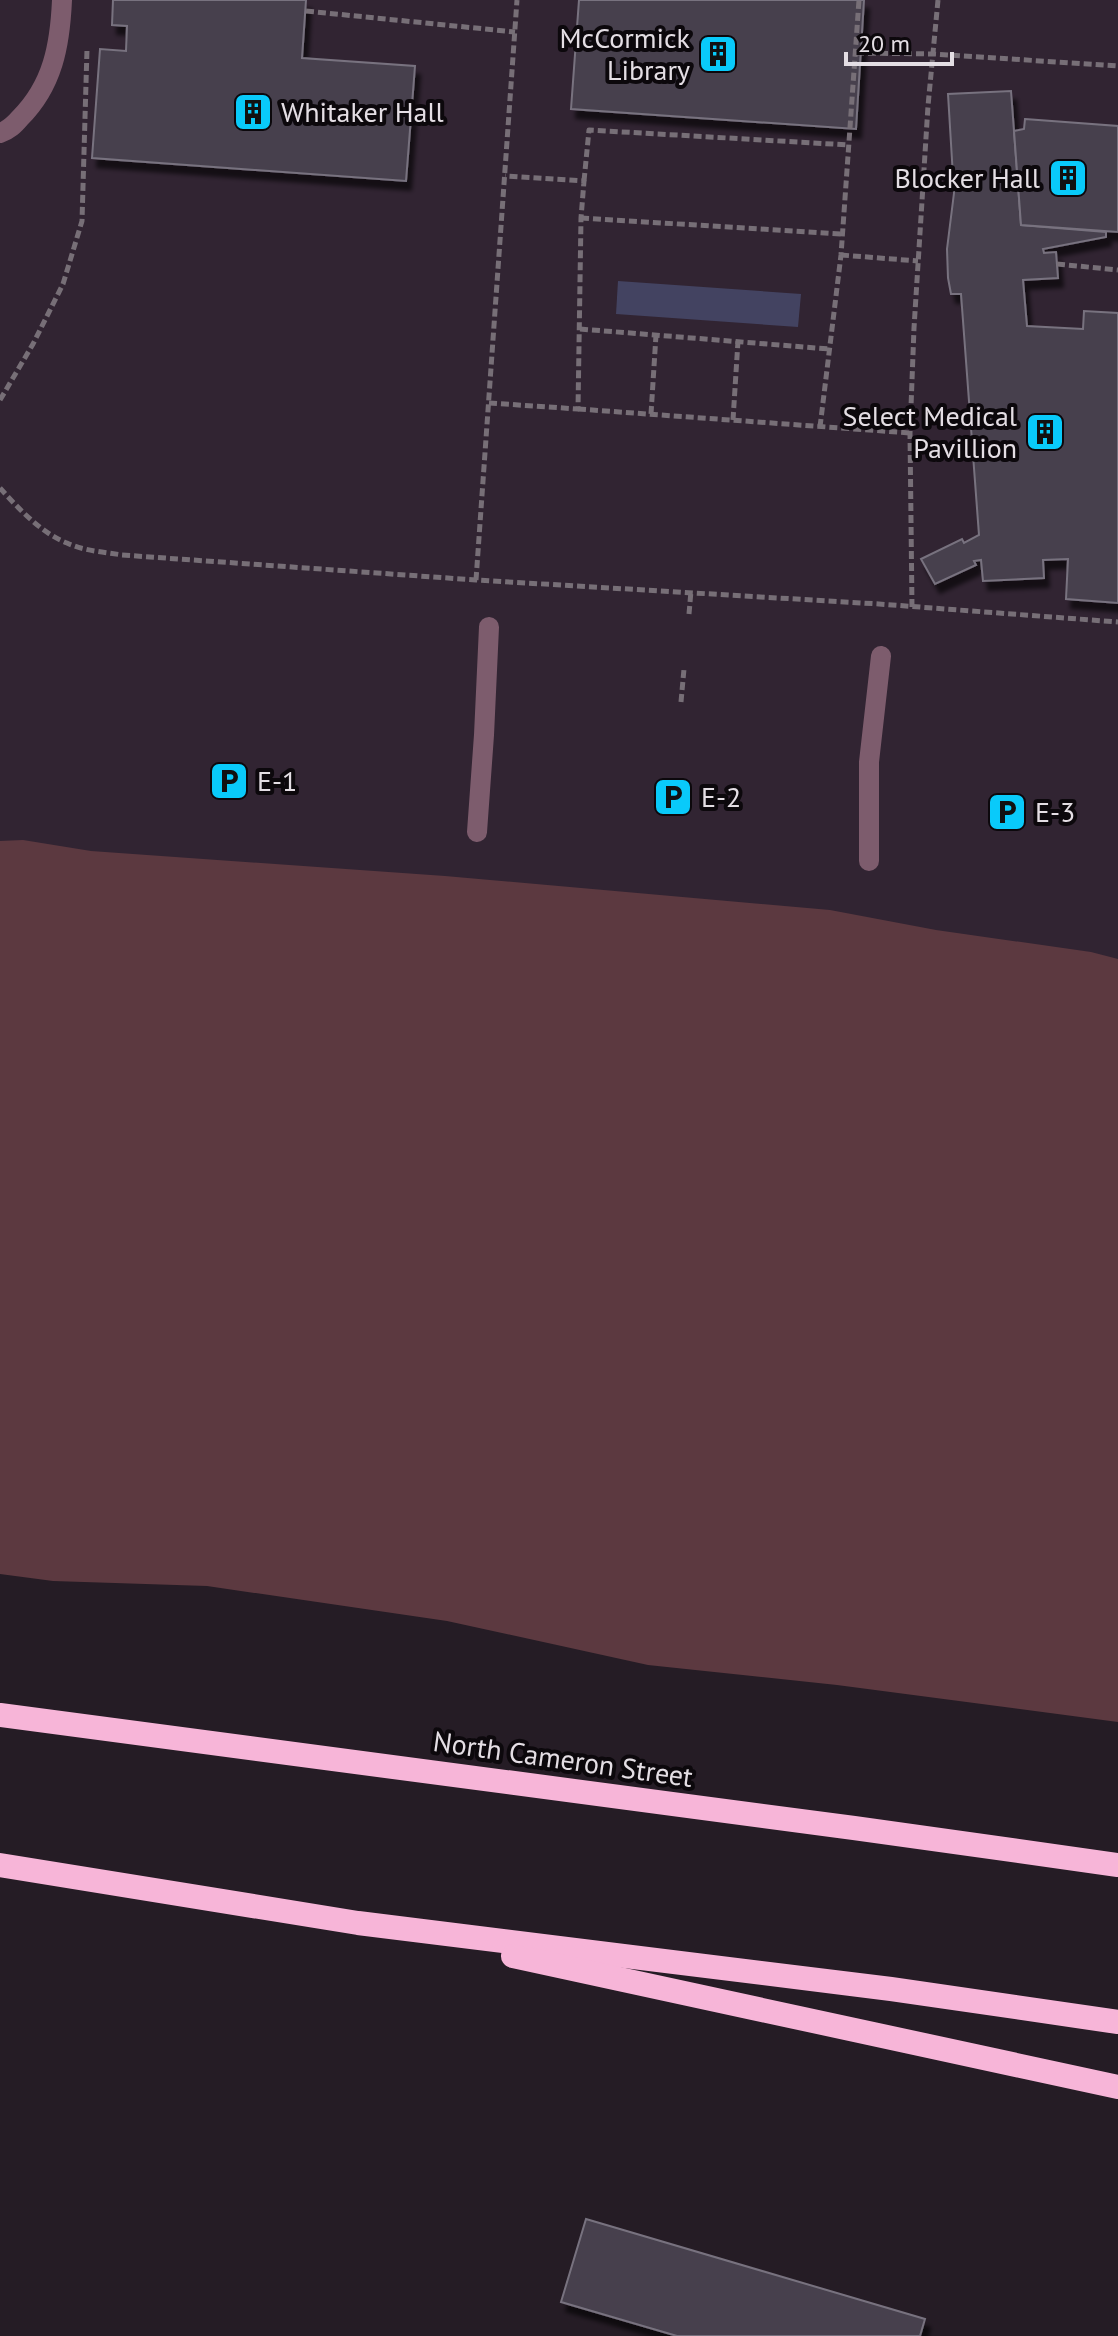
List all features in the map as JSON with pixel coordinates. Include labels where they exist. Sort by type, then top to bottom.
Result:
[{"type":"highway","name":"North Cameron Street","points":[[0,1715],[1118,1865]]},
{"type":"highway","points":[[0,1865],[358,1923],[891,1989],[1118,2022]]},
{"type":"highway","points":[[358,1923],[1118,2087]]},
{"type":"lane","points":[[0,133],[8,131],[40,97],[57,54],[62,0]]},
{"type":"lane","points":[[477,832],[489,627]]},
{"type":"lane","points":[[869,861],[869,762],[881,656]]},
{"type":"path","points":[[476,580],[517,0]]},
{"type":"path","points":[[820,427],[841,255],[859,0]]},
{"type":"path","points":[[912,607],[910,433],[928,106],[938,0]]},
{"type":"path","points":[[306,11],[515,32]]},
{"type":"path","points":[[0,400],[63,284],[82,221],[88,38]]},
{"type":"path","points":[[856,53],[934,54],[1118,66]]},
{"type":"path","points":[[578,409],[581,218],[589,130],[849,145]]},
{"type":"path","points":[[505,176],[584,181]]},
{"type":"path","points":[[581,218],[842,234]]},
{"type":"path","points":[[841,255],[918,261]]},
{"type":"path","points":[[1057,264],[1118,270]]},
{"type":"path","points":[[580,329],[829,349]]},
{"type":"path","points":[[651,414],[656,335]]},
{"type":"path","points":[[733,420],[738,341]]},
{"type":"path","points":[[489,403],[910,433]]},
{"type":"path","points":[[0,488],[23,514],[65,543],[122,555],[1118,622]]},
{"type":"path","points":[[689,614],[691,591]]},
{"type":"path","points":[[681,702],[684,669]]},
{"type":"shaded area","points":[[0,0],[1118,0],[1118,1612],[0,1539]]},
{"type":"shaded area","points":[[23,840],[91,851],[445,876],[830,910],[1118,959],[1118,1722],[837,1685],[648,1665],[447,1621],[207,1586],[53,1581],[0,1574],[0,841]]},
{"type":"water","points":[[618,281],[801,294],[798,327],[616,314]]},
{"type":"building","name":"Whitaker Hall","points":[[113,0],[306,0],[302,58],[415,66],[406,181],[92,158],[100,49],[126,51],[127,26],[112,25]]},
{"type":"building","name":"McCormick Library","points":[[579,0],[864,0],[856,129],[571,109]]},
{"type":"building","name":"Select Medical Pavillion","points":[[1011,91],[1021,225],[1106,232],[1106,237],[1043,249],[1044,253],[1056,252],[1058,278],[1023,280],[1027,326],[1083,329],[1084,311],[1118,313],[1118,603],[1066,599],[1068,559],[1043,560],[1044,578],[983,581],[981,560],[974,561],[976,565],[935,584],[921,559],[962,539],[964,543],[979,535],[961,294],[951,294],[948,278],[947,249],[954,193],[948,94]]},
{"type":"building","name":"Blocker Hall","points":[[1025,119],[1118,126],[1118,232],[1021,225],[1014,131],[1024,129]]},
{"type":"building","points":[[586,2219],[925,2319],[920,2336],[677,2336],[561,2302]]},
{"type":"place","name":"McCormick Library","points":[[718,54]]},
{"type":"place","name":"Whitaker Hall","points":[[253,112]]},
{"type":"place","name":"Blocker Hall","points":[[1068,178]]},
{"type":"place","name":"Select Medical Pavillion","points":[[1045,432]]},
{"type":"place","name":"E-1","points":[[229,781]]},
{"type":"place","name":"E-2","points":[[673,797]]},
{"type":"place","name":"E-3","points":[[1007,812]]}]
